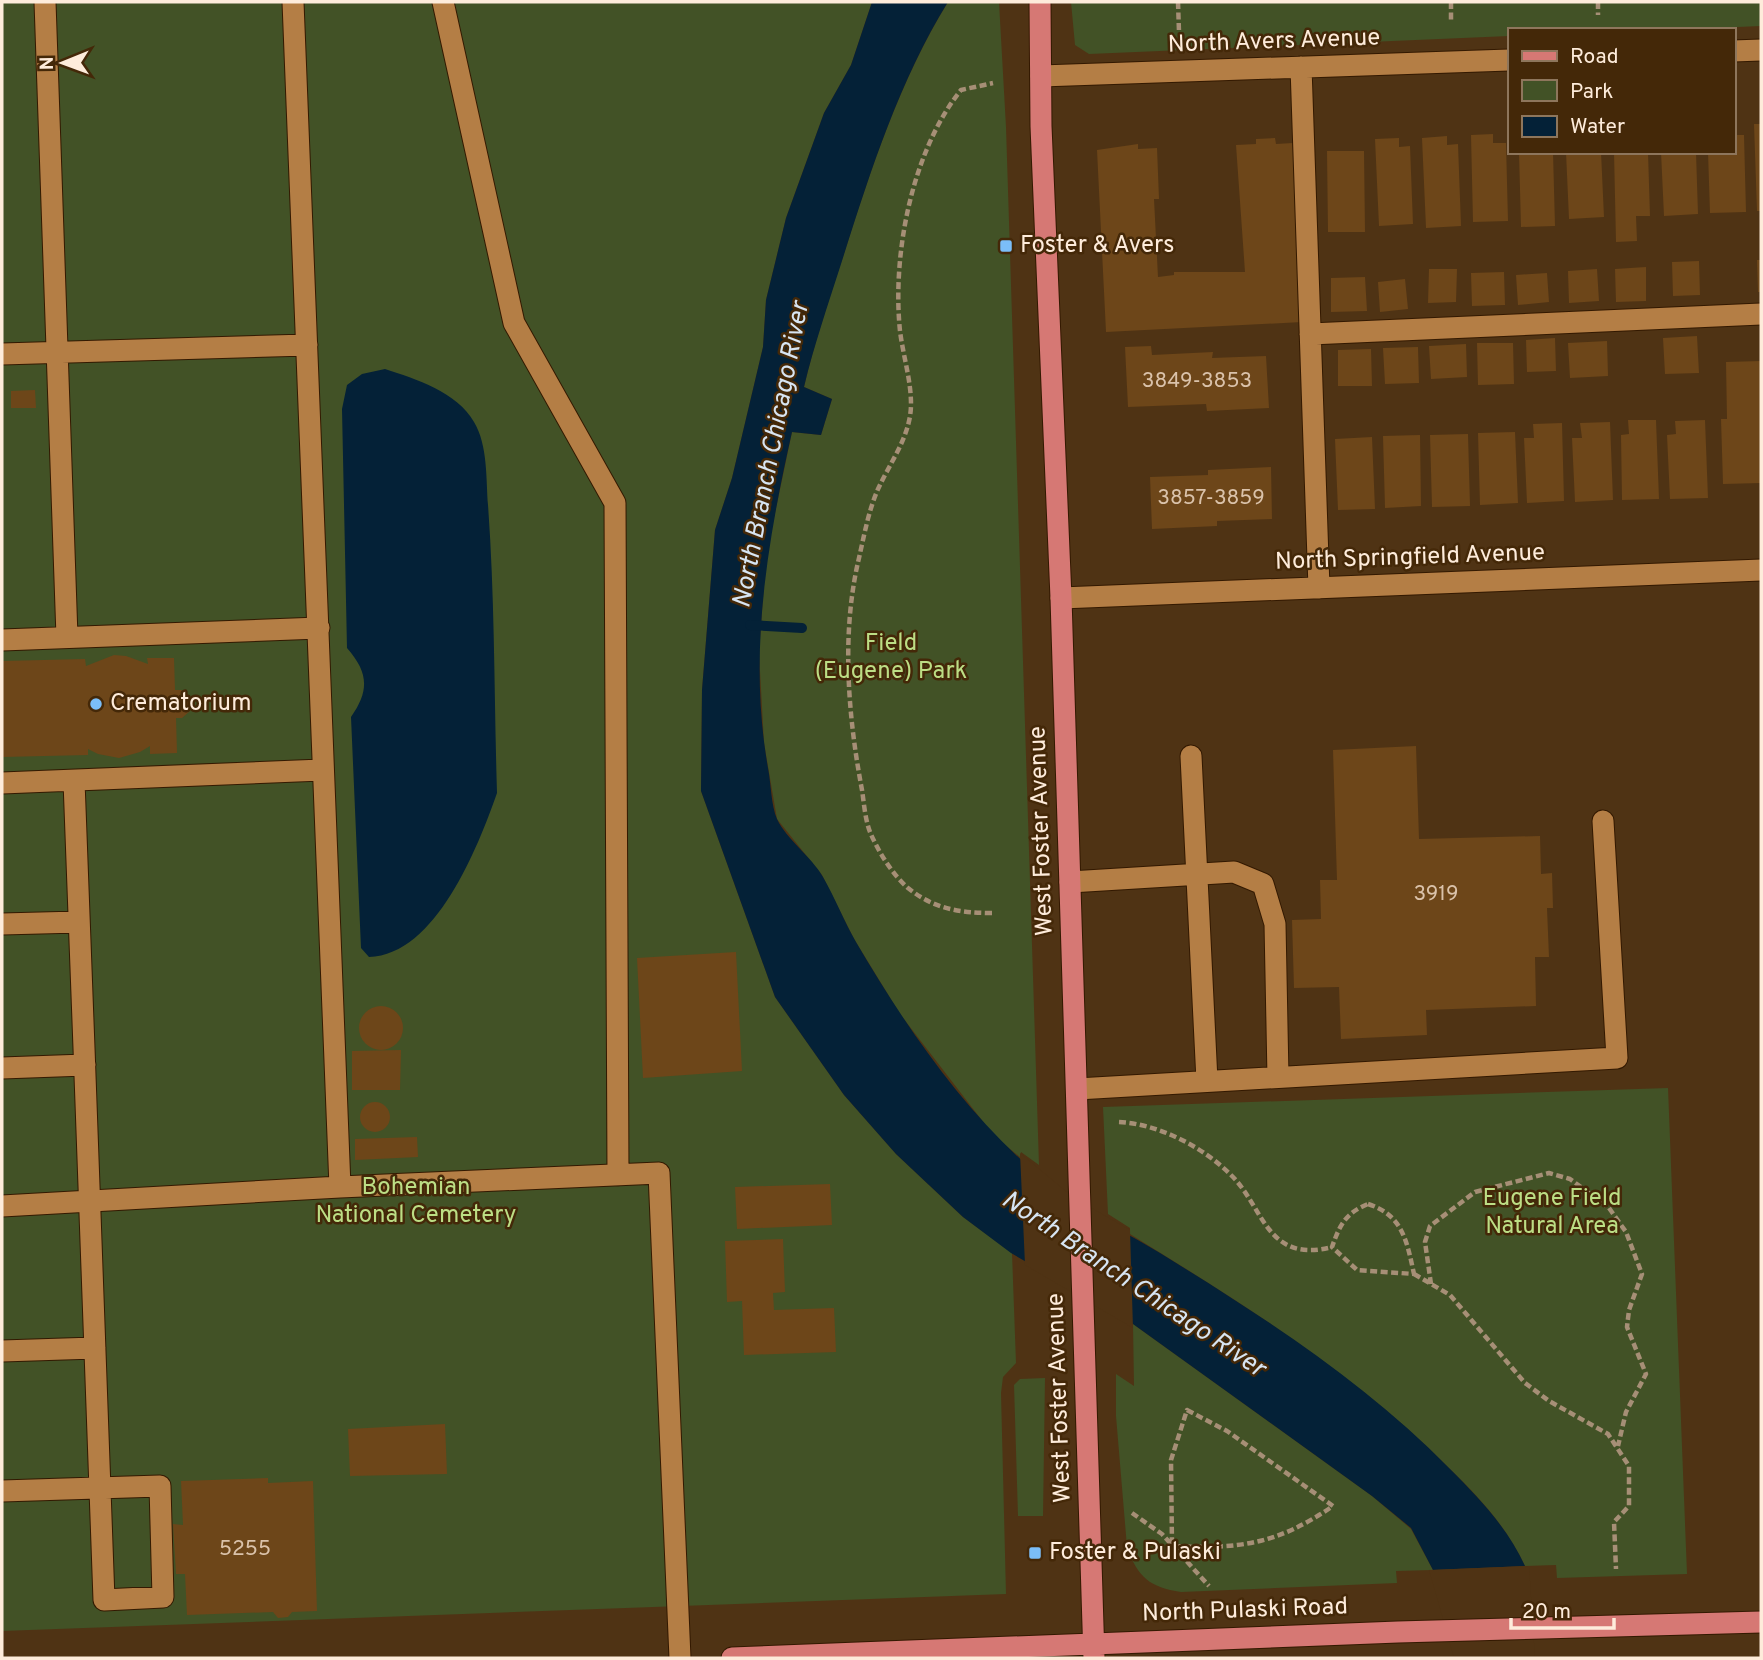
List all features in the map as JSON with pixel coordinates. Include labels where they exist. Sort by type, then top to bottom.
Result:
[{"type":"main road","name":"West Foster Avenue","points":[[1040,2],[1094,1651]]},
{"type":"main road","name":"North Pulaski Road","points":[[732,1658],[1094,1651],[1398,1632],[1761,1622]]},
{"type":"street","points":[[45,2],[67,637]]},
{"type":"street","points":[[293,2],[340,1187]]},
{"type":"street","points":[[443,2],[514,324],[615,503],[618,1175]]},
{"type":"street","points":[[1735,51],[1761,50]]},
{"type":"street","name":"North Avers Avenue","points":[[1041,76],[1508,60]]},
{"type":"street","points":[[1301,67],[1319,587]]},
{"type":"street","points":[[1310,334],[1761,314]]},
{"type":"street","points":[[2,354],[307,345]]},
{"type":"street","name":"North Springfield Avenue","points":[[1061,598],[1761,570]]},
{"type":"street","points":[[2,640],[319,628]]},
{"type":"street","points":[[1191,756],[1207,1082]]},
{"type":"street","points":[[2,783],[322,770]]},
{"type":"street","points":[[2,1491],[101,1488],[160,1486],[163,1597],[104,1600],[101,1488],[74,780]]},
{"type":"street","points":[[1077,1089],[1617,1058],[1603,821]]},
{"type":"street","points":[[1070,882],[1234,872],[1264,884],[1275,924],[1278,1077]]},
{"type":"street","points":[[2,924],[79,922]]},
{"type":"street","points":[[2,1068],[85,1065]]},
{"type":"street","points":[[2,1206],[659,1173],[681,1658]]},
{"type":"street","points":[[2,1351],[95,1348]]},
{"type":"path","points":[[1178,2],[1179,32]]},
{"type":"path","points":[[1451,2],[1451,21]]},
{"type":"path","points":[[1598,2],[1598,15]]},
{"type":"path","points":[[992,914],[962,913],[939,907],[908,887],[886,862],[869,830],[850,703],[849,627],[858,561],[878,488],[898,454],[911,405],[900,330],[899,254],[918,176],[942,114],[961,90],[993,83]]},
{"type":"path","points":[[1119,1122],[1143,1125],[1172,1135],[1207,1156],[1232,1176],[1262,1225],[1290,1246],[1312,1252],[1332,1247]]},
{"type":"path","points":[[1431,1284],[1425,1242],[1430,1226],[1475,1192],[1549,1173],[1570,1179],[1609,1208],[1626,1232],[1642,1274],[1629,1310],[1627,1327],[1646,1374],[1626,1412],[1618,1446]]},
{"type":"path","points":[[1332,1247],[1340,1223],[1352,1211],[1368,1204],[1385,1209],[1398,1224],[1415,1274]]},
{"type":"path","points":[[1332,1247],[1357,1270],[1415,1274],[1450,1295],[1525,1383],[1608,1434],[1629,1466],[1629,1506],[1614,1522],[1616,1569]]},
{"type":"path","points":[[1187,1410],[1227,1431],[1333,1506],[1299,1530],[1255,1543],[1212,1548],[1172,1546],[1171,1460],[1187,1410]]},
{"type":"path","points":[[1132,1513],[1172,1546],[1209,1586]]},
{"type":"green space","name":"Bohemian National Cemetery","points":[[2,2],[872,2],[851,65],[824,113],[786,218],[766,300],[763,347],[732,478],[715,530],[702,690],[701,791],[775,997],[844,1095],[896,1154],[963,1217],[1012,1253],[1016,1363],[1003,1377],[1001,1393],[1006,1594],[2,1631]]},
{"type":"green space","name":"Field (Eugene) Park","points":[[948,2],[999,2],[1006,127],[1039,1165],[1021,1152],[1020,1157],[994,1136],[900,1014],[854,939],[822,875],[777,819],[764,743],[759,653],[766,556],[792,432],[821,435],[832,399],[804,387],[819,331],[891,117],[917,58]]},
{"type":"green space","points":[[1071,2],[1761,2],[1761,26],[1508,28],[1508,36],[1089,54],[1075,45]]},
{"type":"green space","name":"Eugene Field Natural Area","points":[[1668,1088],[1687,1574],[1557,1578],[1556,1565],[1525,1566],[1502,1527],[1473,1492],[1415,1435],[1298,1343],[1130,1234],[1130,1228],[1108,1214],[1103,1107]]},
{"type":"green space","points":[[1133,1324],[1372,1496],[1411,1529],[1433,1570],[1396,1571],[1397,1583],[1181,1592],[1161,1587],[1146,1579],[1127,1547],[1116,1416],[1116,1374],[1134,1386]]},
{"type":"green space","points":[[1045,1378],[1043,1516],[1018,1516],[1014,1385],[1020,1379]]},
{"type":"water","name":"North Branch Chicago River","points":[[872,2],[948,2],[914,64],[887,129],[817,340],[804,387],[832,399],[821,435],[792,432],[783,474],[768,557],[760,641],[762,726],[777,819],[823,877],[856,942],[925,1049],[950,1083],[1007,1146],[1071,1201],[1160,1253],[1274,1326],[1383,1407],[1449,1468],[1481,1502],[1510,1538],[1525,1566],[1433,1570],[1411,1528],[1372,1496],[1133,1324],[1011,1253],[963,1217],[896,1154],[844,1095],[775,997],[701,791],[702,690],[715,530],[732,478],[763,347],[766,300],[786,218],[824,113],[851,65]]},
{"type":"water","points":[[385,369],[435,388],[457,402],[474,422],[482,441],[492,577],[497,793],[466,868],[434,918],[415,938],[393,952],[369,957],[361,948],[351,717],[364,690],[364,681],[359,665],[347,648],[342,409],[347,385],[362,374]]},
{"type":"pier","points":[[1020,1153],[1074,1198],[1130,1230],[1133,1328],[1025,1265]]},
{"type":"pier","points":[[1529,1566],[1535,1658],[1454,1658],[1429,1570]]},
{"type":"building","points":[[1754,124],[1761,124],[1761,211],[1757,211]]},
{"type":"building","points":[[1493,134],[1493,143],[1506,143],[1508,221],[1473,222],[1471,135]]},
{"type":"building","points":[[1735,135],[1744,135],[1746,212],[1710,213],[1708,154],[1735,154]]},
{"type":"building","points":[[1447,136],[1447,145],[1458,144],[1461,226],[1426,228],[1422,138]]},
{"type":"building","points":[[1275,138],[1276,144],[1293,143],[1302,322],[1106,332],[1097,150],[1138,144],[1138,149],[1157,148],[1159,199],[1154,199],[1158,277],[1174,275],[1174,272],[1245,272],[1236,145],[1256,144],[1256,139]]},
{"type":"building","points":[[1399,138],[1399,147],[1410,146],[1413,224],[1379,226],[1375,139]]},
{"type":"building","points":[[1327,151],[1364,151],[1365,232],[1328,232]]},
{"type":"building","points":[[1519,154],[1553,154],[1555,226],[1521,227]]},
{"type":"building","points":[[1566,154],[1601,154],[1604,217],[1569,219]]},
{"type":"building","points":[[1614,154],[1648,154],[1650,216],[1636,216],[1637,241],[1616,242]]},
{"type":"building","points":[[1661,154],[1696,154],[1698,214],[1664,216]]},
{"type":"building","points":[[1757,260],[1761,260],[1761,292],[1758,292]]},
{"type":"building","points":[[1699,261],[1700,295],[1673,296],[1672,262]]},
{"type":"building","points":[[1646,267],[1646,301],[1616,302],[1615,269]]},
{"type":"building","points":[[1429,269],[1457,269],[1456,302],[1428,303]]},
{"type":"building","points":[[1597,269],[1599,301],[1569,303],[1568,271]]},
{"type":"building","points":[[1504,272],[1505,305],[1472,306],[1471,273]]},
{"type":"building","points":[[1547,273],[1549,302],[1518,305],[1516,275]]},
{"type":"building","points":[[1365,277],[1367,311],[1331,312],[1331,278]]},
{"type":"building","points":[[1405,279],[1408,309],[1380,312],[1378,282]]},
{"type":"building","points":[[1697,336],[1699,373],[1665,374],[1663,338]]},
{"type":"building","points":[[1555,338],[1556,371],[1527,372],[1526,340]]},
{"type":"building","points":[[1607,341],[1608,376],[1570,378],[1568,343]]},
{"type":"building","points":[[1477,343],[1513,343],[1514,384],[1478,385]]},
{"type":"building","points":[[1466,344],[1467,377],[1431,379],[1429,346]]},
{"type":"building","points":[[1151,346],[1152,355],[1213,352],[1212,358],[1266,356],[1269,408],[1207,411],[1206,404],[1128,407],[1125,347]]},
{"type":"building","points":[[1418,347],[1419,383],[1385,384],[1383,348]]},
{"type":"building","points":[[1371,349],[1372,386],[1338,386],[1338,350]]},
{"type":"building","points":[[1761,361],[1761,483],[1723,484],[1721,419],[1727,419],[1726,362]]},
{"type":"building","points":[[35,390],[36,408],[11,408],[11,391]]},
{"type":"building","points":[[1628,420],[1656,420],[1659,499],[1622,500],[1621,435],[1629,434]]},
{"type":"building","points":[[1705,420],[1708,498],[1670,499],[1667,435],[1676,434],[1675,421]]},
{"type":"building","points":[[1610,422],[1613,500],[1575,502],[1572,438],[1582,438],[1580,423]]},
{"type":"building","points":[[1562,423],[1564,501],[1527,503],[1524,438],[1534,438],[1533,424]]},
{"type":"building","points":[[1515,432],[1518,503],[1480,505],[1478,433]]},
{"type":"building","points":[[1468,434],[1470,506],[1432,507],[1430,435]]},
{"type":"building","points":[[1420,435],[1421,506],[1385,508],[1383,436]]},
{"type":"building","points":[[1372,437],[1375,509],[1338,510],[1335,439]]},
{"type":"building","points":[[1271,467],[1272,519],[1217,521],[1217,526],[1152,529],[1150,477],[1208,475],[1208,470]]},
{"type":"building","name":"Crematorium","points":[[114,655],[126,656],[148,664],[147,658],[174,658],[175,690],[181,690],[190,698],[190,711],[182,718],[176,718],[177,753],[150,754],[150,746],[119,758],[88,749],[88,755],[2,757],[2,661],[85,659],[86,666]]},
{"type":"building","points":[[1416,746],[1419,839],[1540,836],[1541,874],[1552,873],[1553,908],[1547,908],[1549,957],[1535,957],[1536,1006],[1426,1010],[1427,1035],[1341,1039],[1339,987],[1294,988],[1292,920],[1321,919],[1320,880],[1337,880],[1333,750]]},
{"type":"building","points":[[736,952],[742,1071],[643,1078],[637,958]]},
{"type":"building","points":[[381,1006],[396,1013],[403,1028],[396,1043],[381,1050],[366,1043],[359,1028],[366,1013]]},
{"type":"building","points":[[401,1050],[400,1090],[352,1090],[352,1051]]},
{"type":"building","points":[[375,1102],[381,1103],[389,1111],[389,1123],[381,1131],[375,1132],[369,1131],[361,1123],[360,1117],[361,1111],[369,1103]]},
{"type":"building","points":[[417,1137],[418,1157],[355,1160],[355,1139]]},
{"type":"building","points":[[830,1184],[832,1225],[737,1229],[735,1187]]},
{"type":"building","points":[[783,1239],[785,1292],[773,1293],[774,1310],[834,1308],[836,1352],[744,1355],[742,1301],[727,1302],[725,1241]]},
{"type":"building","points":[[445,1424],[447,1474],[350,1476],[348,1429]]},
{"type":"building","points":[[268,1478],[268,1483],[313,1481],[317,1611],[292,1612],[288,1617],[278,1618],[273,1612],[187,1615],[185,1574],[176,1574],[173,1524],[183,1525],[181,1481]]},
{"type":"waterway","points":[[750,625],[802,628]]},
{"type":"place","name":"Foster & Avers","points":[[1006,246]]},
{"type":"place","name":"Crematorium","points":[[96,704]]},
{"type":"place","name":"Foster & Pulaski","points":[[1035,1553]]}]
